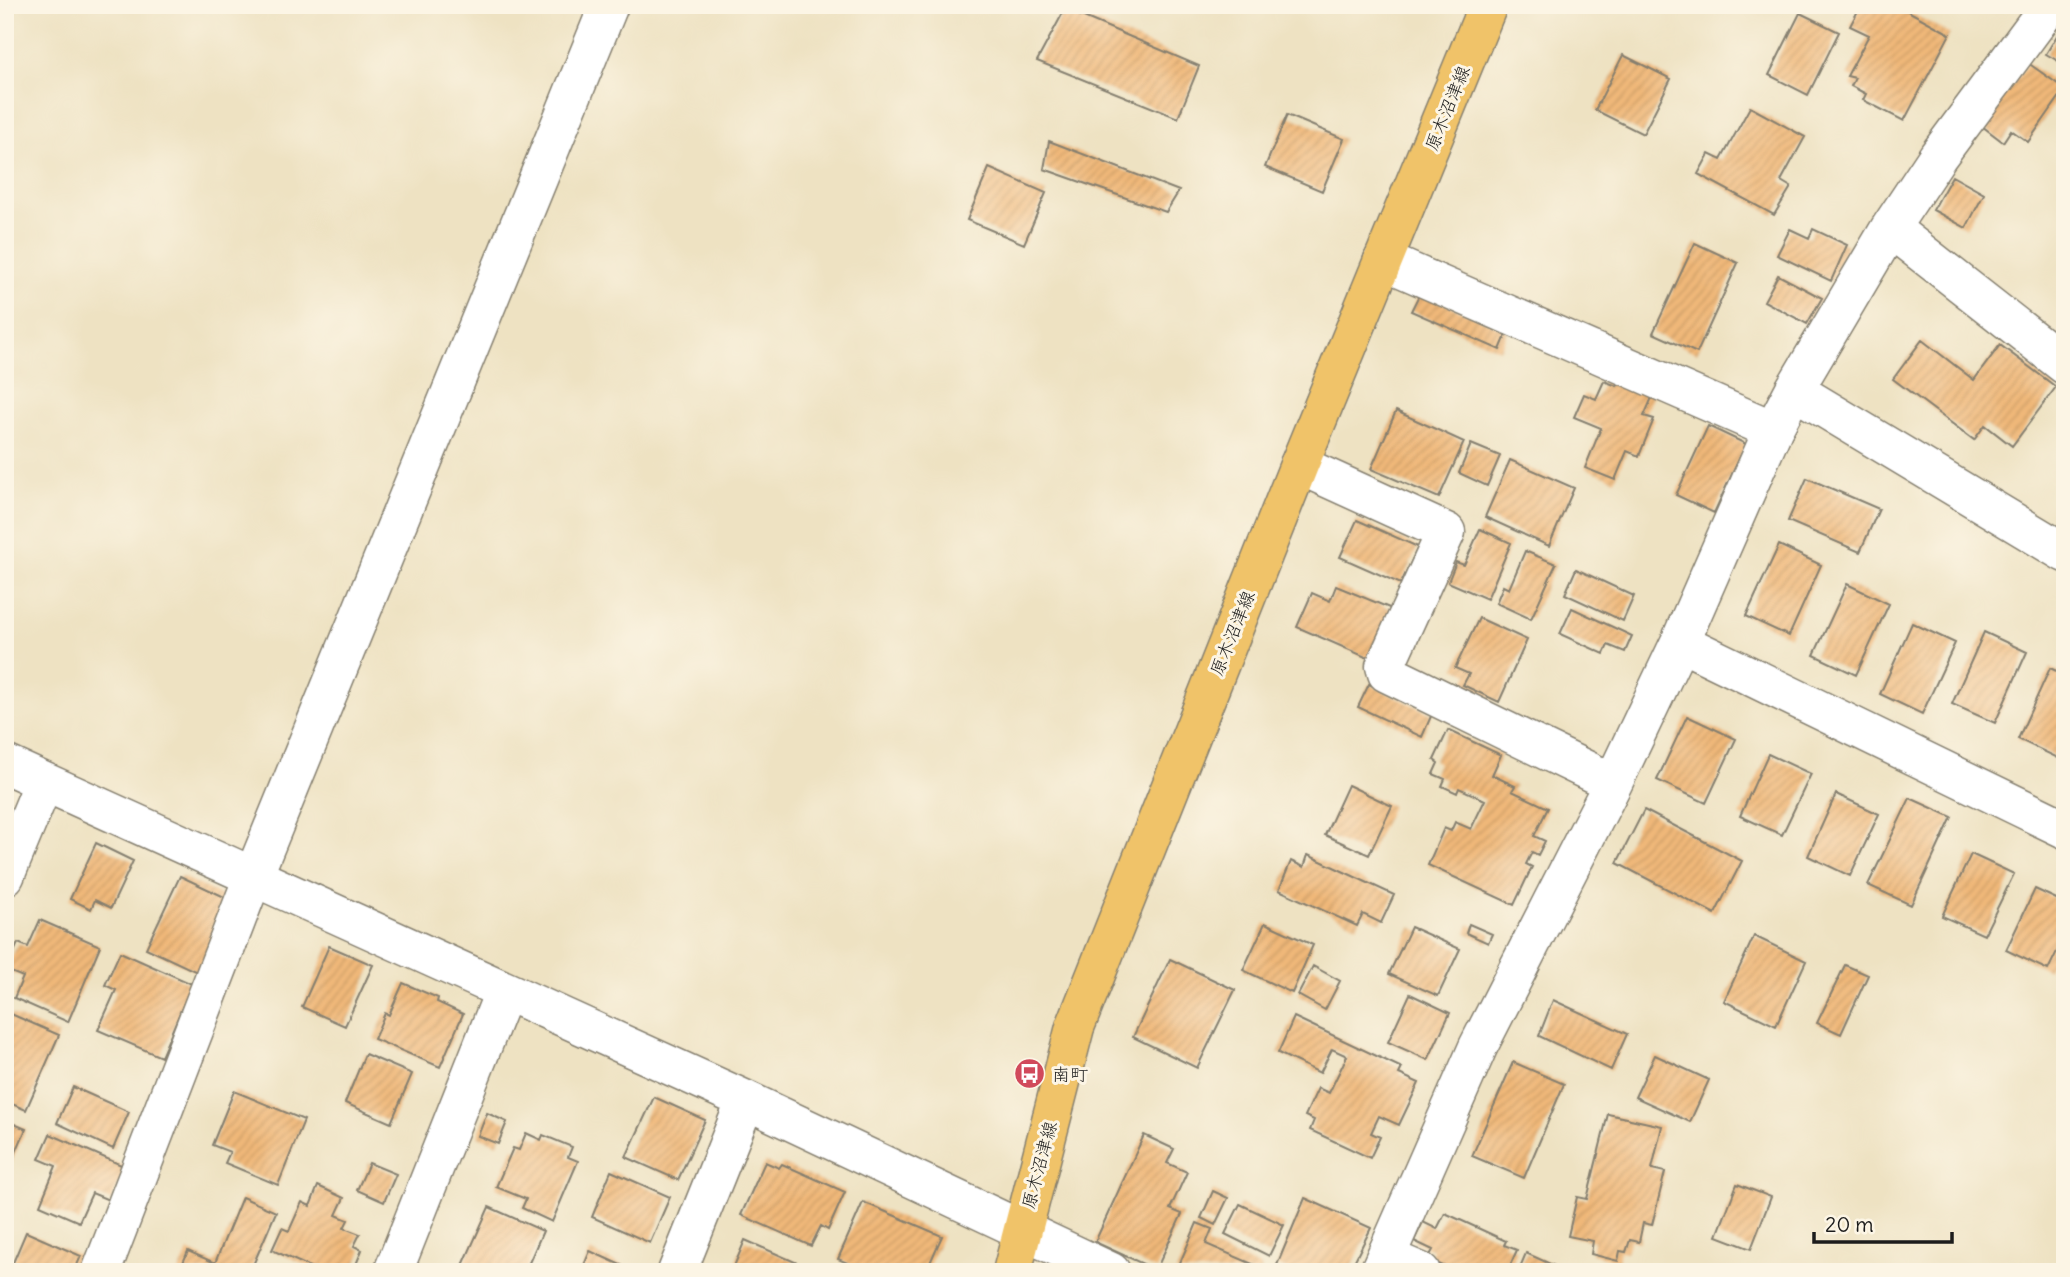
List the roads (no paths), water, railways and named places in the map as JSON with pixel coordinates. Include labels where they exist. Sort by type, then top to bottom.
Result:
[{"type":"main road","name":"原木沼津線","points":[[1012,1272],[1075,1027],[1299,465],[1488,5]]},
{"type":"street","points":[[101,1272],[253,877],[609,5]]},
{"type":"street","points":[[1421,1272],[1382,1264],[1478,1047],[1613,783],[1680,642],[1773,430],[1890,228],[1938,156],[2050,5]]},
{"type":"street","points":[[1890,228],[2065,365]]},
{"type":"street","points":[[1383,260],[1773,430]]},
{"type":"street","points":[[1794,390],[2065,553]]},
{"type":"street","points":[[1299,465],[1446,532],[1385,666],[1387,673],[1613,783]]},
{"type":"street","points":[[1680,642],[2065,829]]},
{"type":"street","points":[[5,764],[746,1100],[1111,1272]]},
{"type":"street","points":[[5,876],[44,782]]},
{"type":"street","points":[[393,1272],[504,992]]},
{"type":"street","points":[[677,1272],[746,1100]]},
{"type":"place","name":"南町","points":[[1029,1074]]}]
